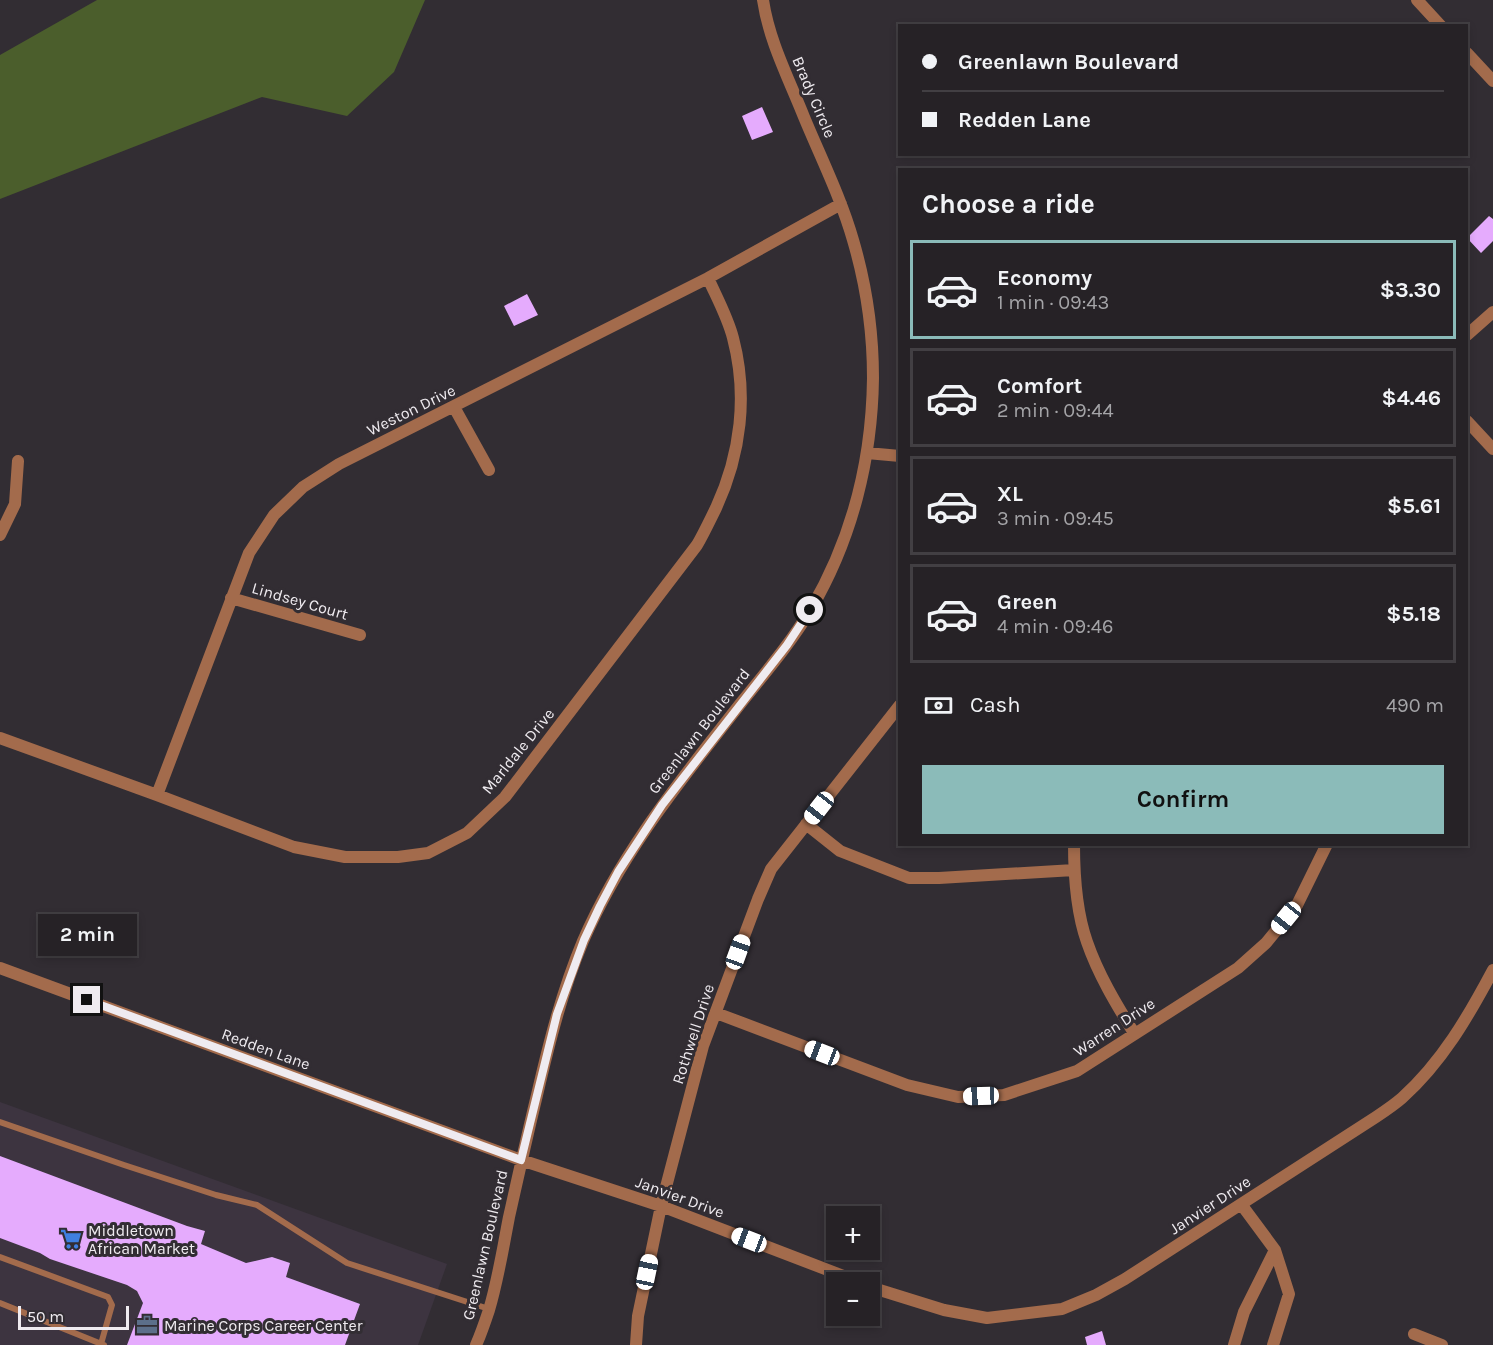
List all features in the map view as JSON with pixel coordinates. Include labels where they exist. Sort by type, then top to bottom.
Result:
[{"type":"street","name":"Brady Circle","points":[[763,0],[776,48],[841,204]]},
{"type":"street","points":[[1417,0],[1439,24]]},
{"type":"street","points":[[1468,54],[1492,79]]},
{"type":"street","name":"Weston Drive","points":[[157,795],[249,553],[274,515],[303,487],[339,464],[708,278],[841,204]]},
{"type":"street","name":"Greenlawn Boulevard","points":[[477,1345],[489,1309],[521,1160],[557,1014],[584,940],[618,872],[662,805],[787,645],[810,610],[829,576],[855,507],[867,453],[872,413],[873,374],[867,305],[861,270],[841,204]]},
{"type":"street","name":"Marldale Drive","points":[[0,738],[294,848],[345,857],[398,857],[428,853],[467,833],[505,797],[698,545],[717,506],[732,464],[741,420],[741,377],[732,336],[708,278]]},
{"type":"street","points":[[1468,334],[1493,312]]},
{"type":"street","points":[[454,407],[489,470]]},
{"type":"street","points":[[1468,422],[1493,449]]},
{"type":"street","points":[[867,453],[898,456]]},
{"type":"street","points":[[0,535],[15,504],[18,461]]},
{"type":"street","name":"Lindsey Court","points":[[231,598],[360,635]]},
{"type":"street","name":"Rothwell Drive","points":[[636,1345],[638,1316],[661,1206],[704,1046],[758,899],[771,869],[898,708]]},
{"type":"street","points":[[806,824],[840,851],[909,878],[939,879],[1074,870]]},
{"type":"street","points":[[1074,846],[1074,870],[1079,909],[1087,941],[1098,970],[1134,1034]]},
{"type":"street","name":"Warren Drive","points":[[716,1014],[907,1085],[958,1097],[1004,1095],[1077,1071],[1238,968],[1266,943],[1297,905],[1326,846]]},
{"type":"street","name":"Redden Lane","points":[[0,968],[521,1160]]},
{"type":"street","name":"Janvier Drive","points":[[880,1290],[944,1310],[987,1318],[1062,1309],[1096,1295],[1125,1279],[1376,1118],[1402,1098],[1442,1055],[1459,1031],[1493,970]]},
{"type":"street","name":"Janvier Drive","points":[[521,1160],[661,1206],[833,1272]]},
{"type":"street","points":[[1242,1204],[1275,1250],[1289,1294],[1274,1345]]},
{"type":"street","points":[[1234,1345],[1244,1312],[1275,1250]]},
{"type":"street","points":[[1414,1334],[1442,1345]]},
{"type":"lane","points":[[0,1122],[144,1172],[216,1195],[257,1205],[347,1263],[489,1309]]},
{"type":"lane","points":[[0,1257],[108,1297],[112,1305],[102,1344],[0,1303]]},
{"type":"shaded area","points":[[0,1102],[447,1264],[418,1345],[0,1345]]},
{"type":"green space","points":[[97,0],[425,0],[394,72],[347,116],[262,97],[0,199],[0,55]]},
{"type":"building","points":[[762,107],[773,132],[752,140],[742,116]]},
{"type":"building","points":[[1489,216],[1493,219],[1493,241],[1481,253],[1468,237]]},
{"type":"building","points":[[527,294],[538,315],[514,326],[504,306]]},
{"type":"building","points":[[0,1156],[205,1231],[201,1244],[246,1263],[272,1257],[290,1263],[286,1277],[360,1304],[345,1345],[127,1345],[143,1303],[137,1291],[127,1285],[50,1259],[0,1238]]},
{"type":"building","points":[[1102,1331],[1106,1345],[1087,1345],[1085,1337]]},
{"type":"place","name":"Middletown African Market","points":[[71,1239]]},
{"type":"place","name":"Marine Corps Career Center","points":[[147,1325]]},
{"type":"route","points":[[87,1000],[521,1160],[557,1014],[570,975],[600,906],[618,872],[662,805],[787,645],[810,610]]}]
